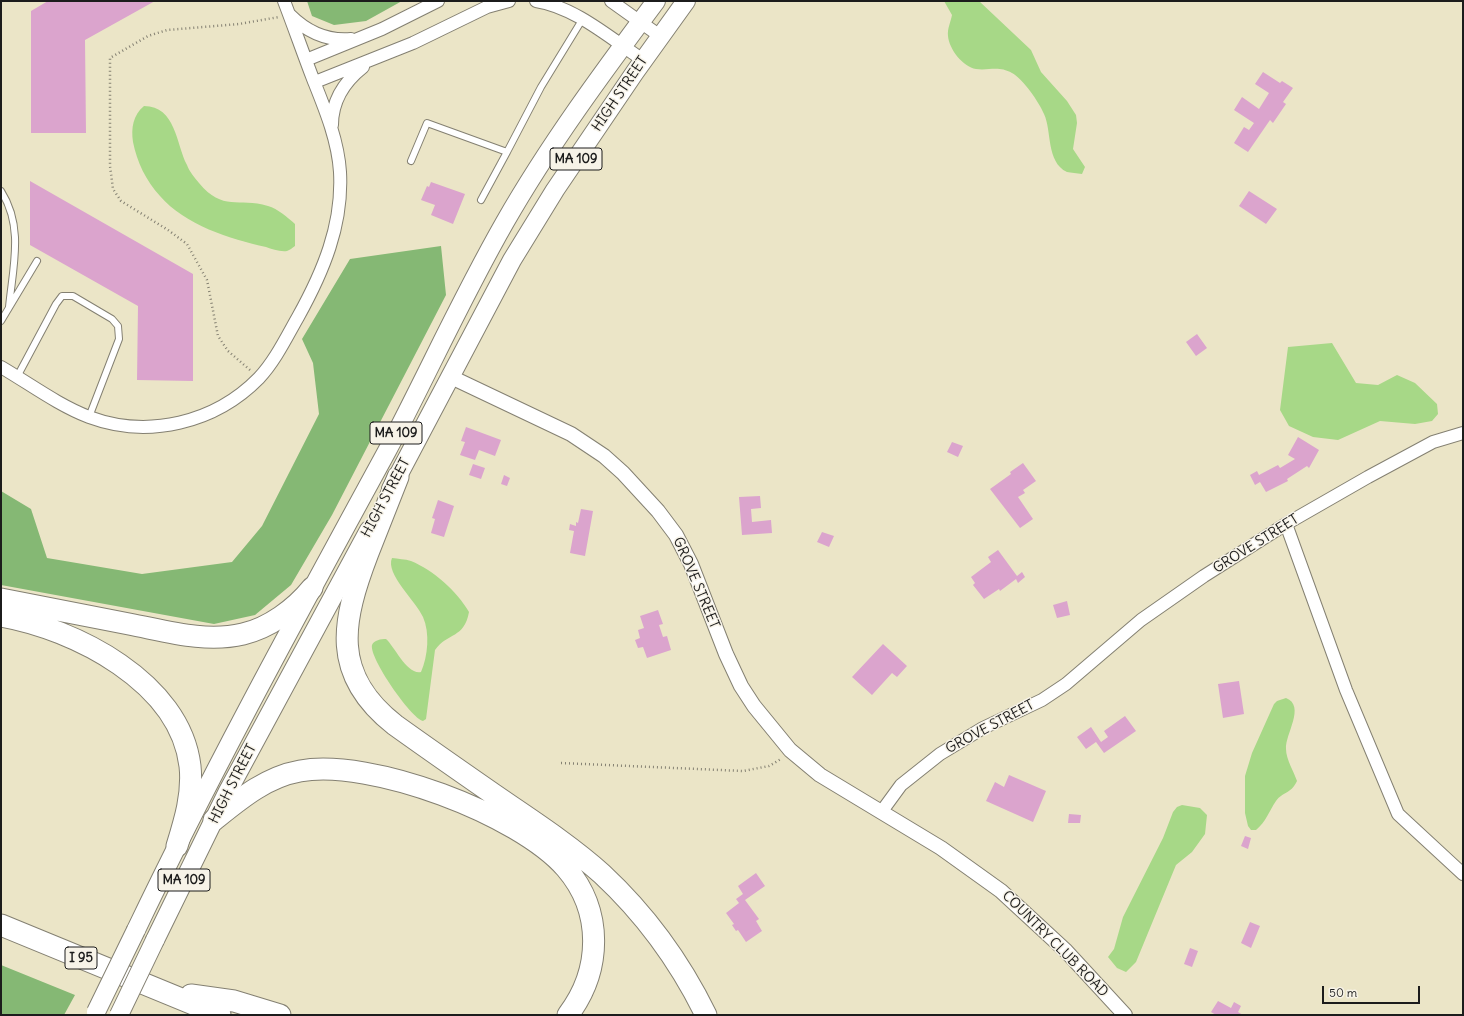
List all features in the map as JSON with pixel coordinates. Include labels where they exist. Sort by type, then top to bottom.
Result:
[{"type":"highway","points":[[398,476],[357,583],[348,617],[346,634],[348,656],[360,686],[372,704],[386,719],[564,843],[602,874],[635,908],[660,940],[683,973],[706,1015]]},
{"type":"highway","points":[[1,599],[189,636],[222,638],[243,634],[273,622],[290,610],[312,588]]},
{"type":"highway","points":[[1,616],[48,629],[90,647],[139,680],[171,713],[178,726],[187,750],[190,780],[189,800],[177,846]]},
{"type":"highway","points":[[214,820],[251,791],[267,782],[298,771],[322,769],[360,772],[417,786],[453,799],[499,821],[529,838],[557,859],[576,881],[587,902],[593,929],[593,958],[584,991],[568,1015]]},
{"type":"highway","name":"I 95","points":[[1,925],[220,1015]]},
{"type":"highway","points":[[162,991],[234,1001],[280,1015]]},
{"type":"main road","name":"HIGH STREET","points":[[95,1013],[204,790],[389,446],[506,220],[564,130],[622,46],[656,1]]},
{"type":"main road","name":"HIGH STREET","points":[[119,1015],[214,820],[269,714],[451,377],[500,282],[536,220],[643,60],[686,1]]},
{"type":"street","points":[[1,367],[89,416],[110,423],[153,427],[174,425],[218,409],[241,394],[259,378],[280,348],[308,299],[330,248],[337,223],[340,195],[339,160],[332,130],[284,1]]},
{"type":"street","points":[[306,60],[366,36],[438,1]]},
{"type":"street","points":[[315,82],[419,41],[487,7],[509,1]]},
{"type":"street","points":[[536,1],[552,5],[582,20],[643,60]]},
{"type":"street","points":[[611,1],[660,36]]},
{"type":"street","points":[[289,14],[305,27],[326,37],[346,39],[366,36]]},
{"type":"street","points":[[332,130],[333,112],[343,88],[355,73],[374,60]]},
{"type":"street","name":"GROVE STREET","points":[[451,377],[542,419],[586,442],[623,473],[658,510],[682,544],[726,654],[741,686],[754,706],[790,750],[820,775],[882,811],[901,785],[940,754],[983,728],[1042,700],[1066,684],[1141,620],[1204,576],[1286,524],[1433,442],[1463,433]]},
{"type":"street","points":[[1286,524],[1346,690],[1398,814],[1463,874]]},
{"type":"street","name":"COUNTRY CLUB ROAD","points":[[882,811],[941,848],[1001,891],[1066,951],[1124,1015]]},
{"type":"lane","points":[[481,200],[541,87],[582,20]]},
{"type":"lane","points":[[411,161],[427,123],[507,152]]},
{"type":"lane","points":[[1,191],[10,207],[15,226],[9,307]]},
{"type":"lane","points":[[1,321],[37,261]]},
{"type":"lane","points":[[17,377],[56,304],[62,296],[73,296],[112,319],[118,326],[119,338],[89,416]]},
{"type":"path","points":[[259,378],[234,357],[222,344],[215,329],[207,280],[187,244],[168,230],[121,201],[113,189],[110,166],[110,58],[148,36],[167,30],[239,24],[289,14]]},
{"type":"path","points":[[560,763],[743,771],[769,766],[781,759],[790,750]]},
{"type":"green space","points":[[307,1],[402,1],[366,21],[334,25],[312,16]]},
{"type":"green space","points":[[944,1],[979,1],[1031,50],[1041,72],[1067,101],[1076,115],[1077,123],[1073,149],[1085,167],[1082,174],[1067,172],[1060,167],[1056,161],[1042,109],[1035,97],[1021,80],[1012,73],[1002,69],[971,68],[966,65],[954,52],[948,36],[952,15]]},
{"type":"green space","points":[[144,106],[155,108],[163,112],[169,119],[189,170],[208,192],[223,201],[257,204],[272,207],[279,211],[295,224],[295,246],[290,250],[282,251],[238,240],[195,223],[170,206],[146,178],[133,142],[132,137],[135,118],[137,113]]},
{"type":"green space","points":[[441,246],[446,295],[332,515],[291,585],[255,615],[214,624],[1,585],[1,491],[31,509],[47,558],[142,574],[232,562],[262,526],[319,414],[313,363],[302,339],[350,259]]},
{"type":"green space","points":[[1332,343],[1356,383],[1378,385],[1397,375],[1415,383],[1437,404],[1438,414],[1432,421],[1415,424],[1380,421],[1338,440],[1313,437],[1289,426],[1280,410],[1288,347]]},
{"type":"green space","points":[[392,558],[411,561],[428,570],[444,582],[458,596],[469,612],[467,621],[463,627],[440,644],[435,650],[426,719],[423,721],[410,710],[392,687],[377,662],[373,652],[372,645],[374,642],[386,639],[406,665],[416,672],[421,672],[427,652],[427,630],[423,617],[402,588],[393,572],[391,564]]},
{"type":"green space","points":[[1286,698],[1292,702],[1295,714],[1287,743],[1286,753],[1297,781],[1292,789],[1276,801],[1259,827],[1256,830],[1251,830],[1248,826],[1245,813],[1245,776],[1252,753],[1274,704],[1277,701]]},
{"type":"green space","points":[[1182,805],[1200,808],[1207,815],[1205,834],[1192,852],[1176,865],[1136,962],[1126,972],[1117,968],[1108,957],[1114,949],[1123,917],[1163,838],[1173,812],[1177,807]]},
{"type":"green space","points":[[1,965],[75,995],[64,1015],[1,1015]]},
{"type":"building","points":[[48,1],[155,1],[85,40],[86,133],[31,133],[31,11]]},
{"type":"building","points":[[1263,72],[1280,83],[1282,81],[1293,88],[1283,102],[1286,104],[1273,123],[1270,120],[1248,152],[1234,143],[1244,127],[1249,130],[1254,123],[1234,110],[1242,97],[1259,109],[1269,93],[1255,84]]},
{"type":"building","points":[[30,181],[193,274],[193,381],[137,380],[138,306],[30,245]]},
{"type":"building","points":[[431,182],[465,194],[453,224],[431,215],[435,205],[421,200],[427,186],[429,187]]},
{"type":"building","points":[[1249,191],[1277,209],[1266,224],[1239,206]]},
{"type":"building","points":[[1197,334],[1207,348],[1196,356],[1186,342]]},
{"type":"building","points":[[466,427],[501,440],[495,456],[479,450],[475,460],[460,455],[465,442],[461,441]]},
{"type":"building","points":[[1298,437],[1319,450],[1309,468],[1307,466],[1287,479],[1288,481],[1266,492],[1260,482],[1255,485],[1250,475],[1257,471],[1259,475],[1278,465],[1280,468],[1295,459],[1288,455]]},
{"type":"building","points":[[952,442],[963,446],[958,457],[947,452]]},
{"type":"building","points":[[1023,463],[1036,481],[1023,490],[1025,493],[1018,497],[1033,519],[1020,528],[990,489],[1011,474],[1010,472]]},
{"type":"building","points":[[473,464],[485,468],[481,479],[469,475]]},
{"type":"building","points":[[504,475],[510,478],[507,486],[501,484]]},
{"type":"building","points":[[760,496],[761,508],[751,509],[752,522],[771,520],[772,533],[742,535],[739,497]]},
{"type":"building","points":[[438,500],[454,506],[444,537],[431,533],[435,519],[432,518]]},
{"type":"building","points":[[581,509],[593,511],[585,556],[570,553],[574,531],[569,530],[570,524],[576,526]]},
{"type":"building","points":[[822,532],[834,536],[829,547],[817,542]]},
{"type":"building","points":[[998,550],[1017,576],[1022,572],[1025,577],[1018,583],[1016,579],[1000,591],[999,589],[984,599],[973,585],[975,583],[971,577],[991,562],[988,557]]},
{"type":"building","points":[[1067,601],[1070,615],[1057,618],[1053,605]]},
{"type":"building","points":[[658,610],[663,624],[659,625],[663,637],[667,636],[671,650],[647,658],[643,647],[638,648],[635,640],[640,638],[638,630],[644,628],[640,616]]},
{"type":"building","points":[[883,644],[907,666],[897,677],[892,673],[872,695],[852,677]]},
{"type":"building","points":[[1239,681],[1244,714],[1223,718],[1218,684]]},
{"type":"building","points":[[1125,716],[1136,731],[1104,753],[1096,742],[1086,749],[1077,737],[1091,727],[1101,742],[1108,737],[1104,731]]},
{"type":"building","points":[[1009,775],[1046,791],[1033,822],[986,801],[995,782],[1004,787]]},
{"type":"building","points":[[1069,814],[1081,815],[1080,823],[1068,823]]},
{"type":"building","points":[[1245,836],[1251,838],[1248,849],[1241,846]]},
{"type":"building","points":[[756,873],[765,886],[745,900],[759,919],[756,921],[762,931],[746,942],[738,930],[736,931],[732,925],[734,924],[726,913],[739,903],[736,899],[743,894],[738,886]]},
{"type":"building","points":[[1250,922],[1260,926],[1251,948],[1241,943]]},
{"type":"building","points":[[1190,948],[1198,951],[1192,967],[1184,964]]},
{"type":"building","points":[[1218,1001],[1231,1008],[1234,1002],[1241,1006],[1238,1012],[1243,1015],[1216,1015],[1211,1012]]}]
